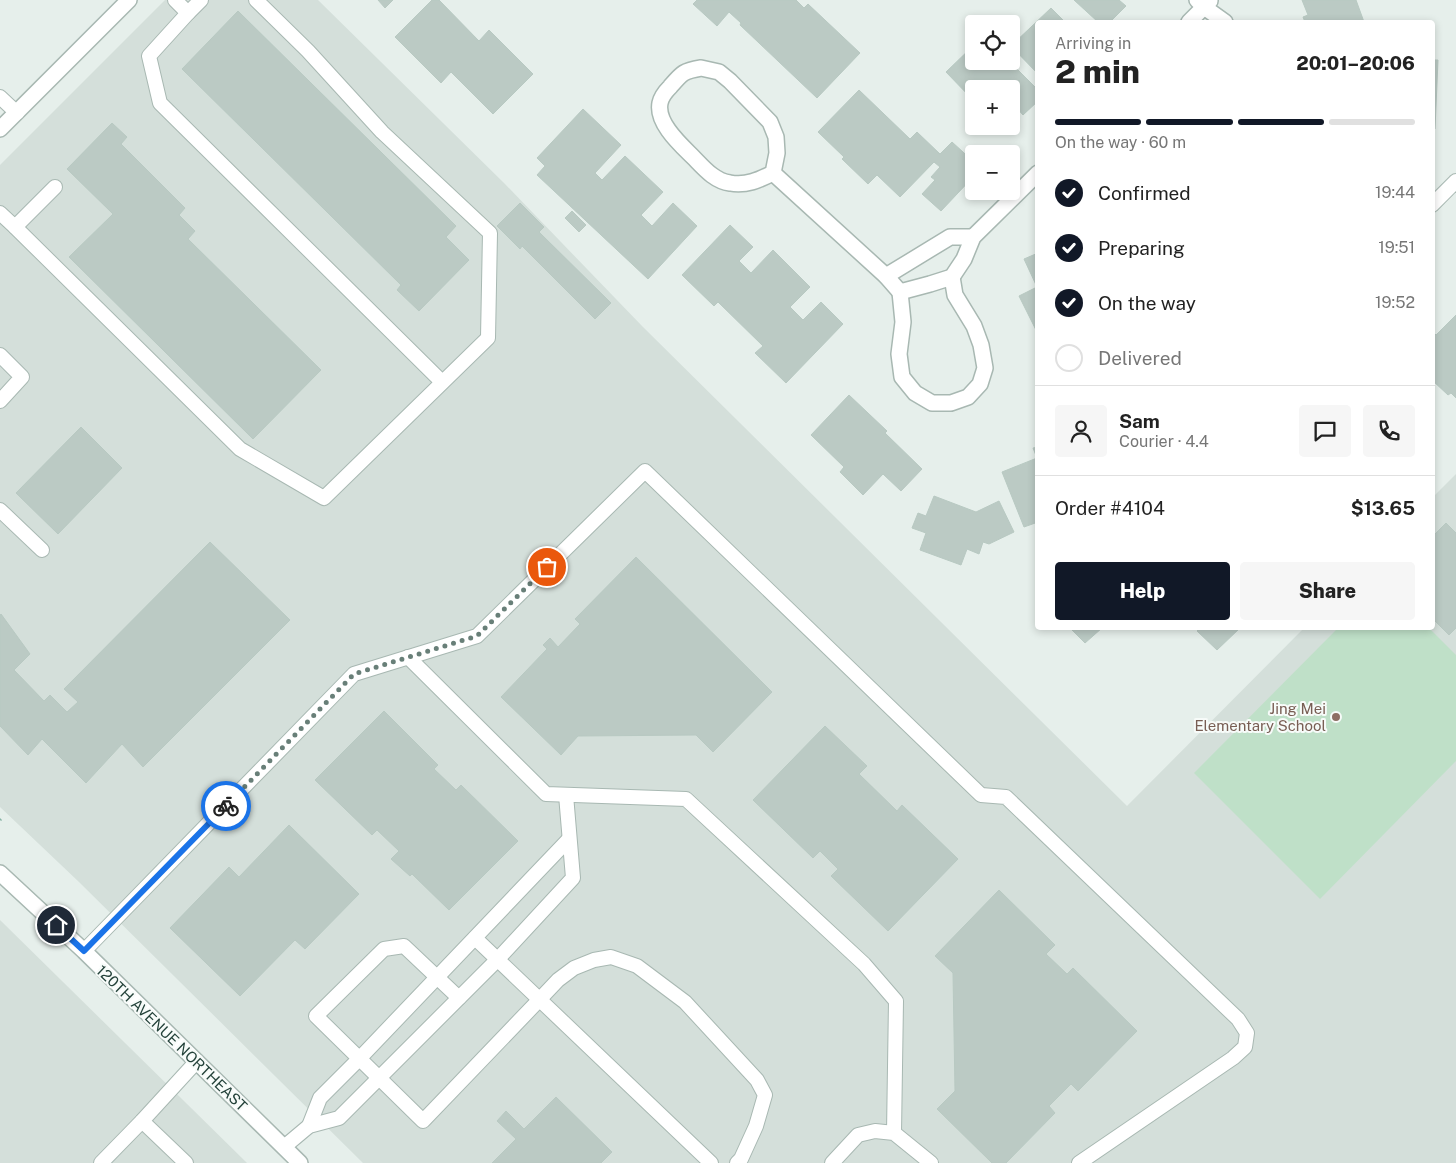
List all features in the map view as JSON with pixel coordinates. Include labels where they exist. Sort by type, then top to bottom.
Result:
[{"type":"street","points":[[0,129],[129,0]]},
{"type":"street","points":[[1190,20],[1204,2],[1223,20]]},
{"type":"street","points":[[701,68],[720,72],[730,81],[770,122],[776,136],[777,154],[773,173],[757,181],[742,184],[727,183],[712,175],[672,135],[662,118],[660,104],[676,79],[686,71],[701,68]]},
{"type":"street","points":[[773,173],[886,276],[900,292],[903,322],[899,354],[902,377],[916,393],[932,403],[951,403],[968,397],[980,384],[985,368],[981,345],[974,326],[955,296],[952,277]]},
{"type":"street","points":[[900,292],[952,277],[964,258],[973,236],[1035,176]]},
{"type":"street","points":[[886,276],[950,237],[973,236]]},
{"type":"street","name":"120TH AVENUE NORTHEAST","points":[[0,873],[84,951],[300,1163]]},
{"type":"lane","points":[[175,0],[188,13]]},
{"type":"lane","points":[[201,0],[149,56],[160,103],[442,382]]},
{"type":"lane","points":[[0,213],[240,448],[324,498],[488,338],[490,233],[382,132],[308,51],[256,0]]},
{"type":"lane","points":[[0,97],[16,113]]},
{"type":"lane","points":[[1435,202],[1456,181]]},
{"type":"lane","points":[[15,227],[55,187]]},
{"type":"lane","points":[[0,355],[22,377],[0,400]]},
{"type":"lane","points":[[84,951],[354,674],[477,636],[645,471],[981,796],[1006,797],[1238,1019],[1247,1033],[1245,1047],[1233,1058],[1079,1163]]},
{"type":"lane","points":[[0,510],[42,550]]},
{"type":"lane","points":[[408,657],[546,794],[686,799],[864,964],[896,1001],[894,1133]]},
{"type":"lane","points":[[284,1148],[309,1126],[339,1118],[498,959],[573,878],[566,795]]},
{"type":"lane","points":[[309,1126],[320,1098],[569,839]]},
{"type":"lane","points":[[475,938],[710,1163]]},
{"type":"lane","points":[[458,998],[404,946],[384,949],[316,1016],[423,1121],[558,980],[574,968],[594,960],[611,957],[637,966],[685,1002],[757,1080],[765,1095],[756,1126],[737,1163]]},
{"type":"lane","points":[[101,1163],[197,1061]]},
{"type":"lane","points":[[142,1121],[186,1163]]},
{"type":"lane","points":[[832,1163],[858,1135],[875,1131],[894,1133],[931,1163]]},
{"type":"shaded area","points":[[165,0],[318,0],[505,184],[643,327],[1127,806],[1302,630],[1435,630],[1435,495],[1456,474],[1456,1163],[363,1163],[79,882],[0,807],[0,165]]},
{"type":"shaded area","points":[[0,920],[247,1163],[0,1163]]},
{"type":"green space","points":[[1336,630],[1431,630],[1456,655],[1456,761],[1320,899],[1194,773]]},
{"type":"building","points":[[378,0],[393,0],[385,8]]},
{"type":"building","points":[[432,0],[439,0],[479,41],[489,30],[533,74],[493,114],[451,72],[441,83],[395,37]]},
{"type":"building","points":[[697,0],[796,0],[804,8],[808,4],[860,53],[817,98],[740,25],[741,23],[729,12],[717,26],[693,4]]},
{"type":"building","points":[[1074,0],[1119,0],[1126,6],[1112,20],[1096,20]]},
{"type":"building","points":[[1302,0],[1356,0],[1363,20],[1304,20],[1303,17],[1308,15]]},
{"type":"building","points":[[1051,8],[1063,20],[1038,20]]},
{"type":"building","points":[[238,11],[456,226],[446,237],[469,260],[419,311],[397,290],[401,285],[182,69]]},
{"type":"building","points":[[1035,23],[1035,71],[1020,55],[1020,37]]},
{"type":"building","points":[[965,54],[965,70],[1018,70],[1035,87],[1035,104],[1023,115],[1020,112],[1020,80],[965,80],[965,92],[946,72]]},
{"type":"building","points":[[1435,60],[1438,60],[1435,129]]},
{"type":"building","points":[[859,90],[910,139],[917,132],[940,154],[952,142],[965,154],[965,186],[941,211],[922,194],[935,180],[931,177],[940,167],[934,162],[900,197],[877,175],[868,184],[818,132]]},
{"type":"building","points":[[583,109],[621,145],[595,173],[602,180],[625,156],[663,192],[641,215],[652,226],[673,203],[697,226],[648,279],[537,175],[545,166],[537,158]]},
{"type":"building","points":[[112,123],[127,137],[121,144],[185,208],[179,215],[195,231],[188,239],[321,370],[253,439],[69,257],[113,214],[67,169]]},
{"type":"building","points":[[520,203],[544,227],[539,232],[611,303],[595,319],[522,246],[520,249],[497,226]]},
{"type":"building","points":[[572,211],[586,225],[579,232],[565,218]]},
{"type":"building","points":[[730,225],[753,247],[739,261],[751,273],[773,250],[810,287],[790,307],[803,320],[821,302],[843,324],[786,383],[755,353],[763,346],[718,302],[714,306],[682,275]]},
{"type":"building","points":[[1035,254],[1035,283],[1024,259]]},
{"type":"building","points":[[1035,288],[1035,328],[1019,296]]},
{"type":"building","points":[[1456,315],[1456,398],[1451,393],[1448,395],[1435,383],[1436,335]]},
{"type":"building","points":[[849,395],[887,431],[885,433],[922,469],[901,491],[883,474],[863,495],[840,472],[844,467],[811,435]]},
{"type":"building","points":[[81,427],[122,468],[58,534],[16,493]]},
{"type":"building","points":[[1035,459],[1035,523],[1024,527],[1002,472]]},
{"type":"building","points":[[934,496],[976,512],[999,501],[1014,532],[989,544],[983,542],[979,554],[967,549],[961,565],[920,550],[926,533],[912,528],[918,513],[926,516]]},
{"type":"building","points":[[1446,523],[1456,533],[1456,628],[1449,635],[1435,621],[1435,534]]},
{"type":"building","points":[[210,542],[290,620],[143,767],[122,744],[86,783],[42,739],[28,755],[0,726],[0,615],[30,654],[14,670],[44,701],[50,695],[67,712],[78,702],[64,689]]},
{"type":"building","points":[[636,557],[772,692],[713,752],[696,735],[578,736],[561,755],[501,697],[547,649],[543,645],[550,638],[558,647],[580,624],[575,619]]},
{"type":"building","points":[[1072,630],[1100,630],[1085,643]]},
{"type":"building","points":[[1198,630],[1238,630],[1217,650]]},
{"type":"building","points":[[384,711],[438,765],[434,769],[456,790],[461,785],[518,841],[449,910],[412,874],[410,876],[391,859],[399,851],[377,830],[372,835],[315,780]]},
{"type":"building","points":[[825,726],[867,766],[859,774],[897,811],[902,805],[958,859],[888,931],[831,876],[838,869],[820,851],[813,858],[753,800]]},
{"type":"building","points":[[289,825],[359,894],[305,949],[295,940],[240,996],[170,928],[229,867],[239,877]]},
{"type":"building","points":[[999,890],[1055,945],[1046,954],[1067,974],[1073,968],[1137,1031],[1078,1091],[1071,1084],[1049,1106],[1055,1113],[1006,1163],[992,1163],[937,1109],[955,1091],[953,973],[935,956]]},
{"type":"building","points":[[556,1097],[612,1152],[601,1163],[492,1163],[516,1139],[497,1121],[506,1111],[524,1129]]},
{"type":"way so far","points":[[226,806],[354,674],[477,636],[547,567]]},
{"type":"place","name":"Jing Mei Elementary School","points":[[1336,717]]},
{"type":"route","points":[[56,925],[84,951],[226,806]]}]
